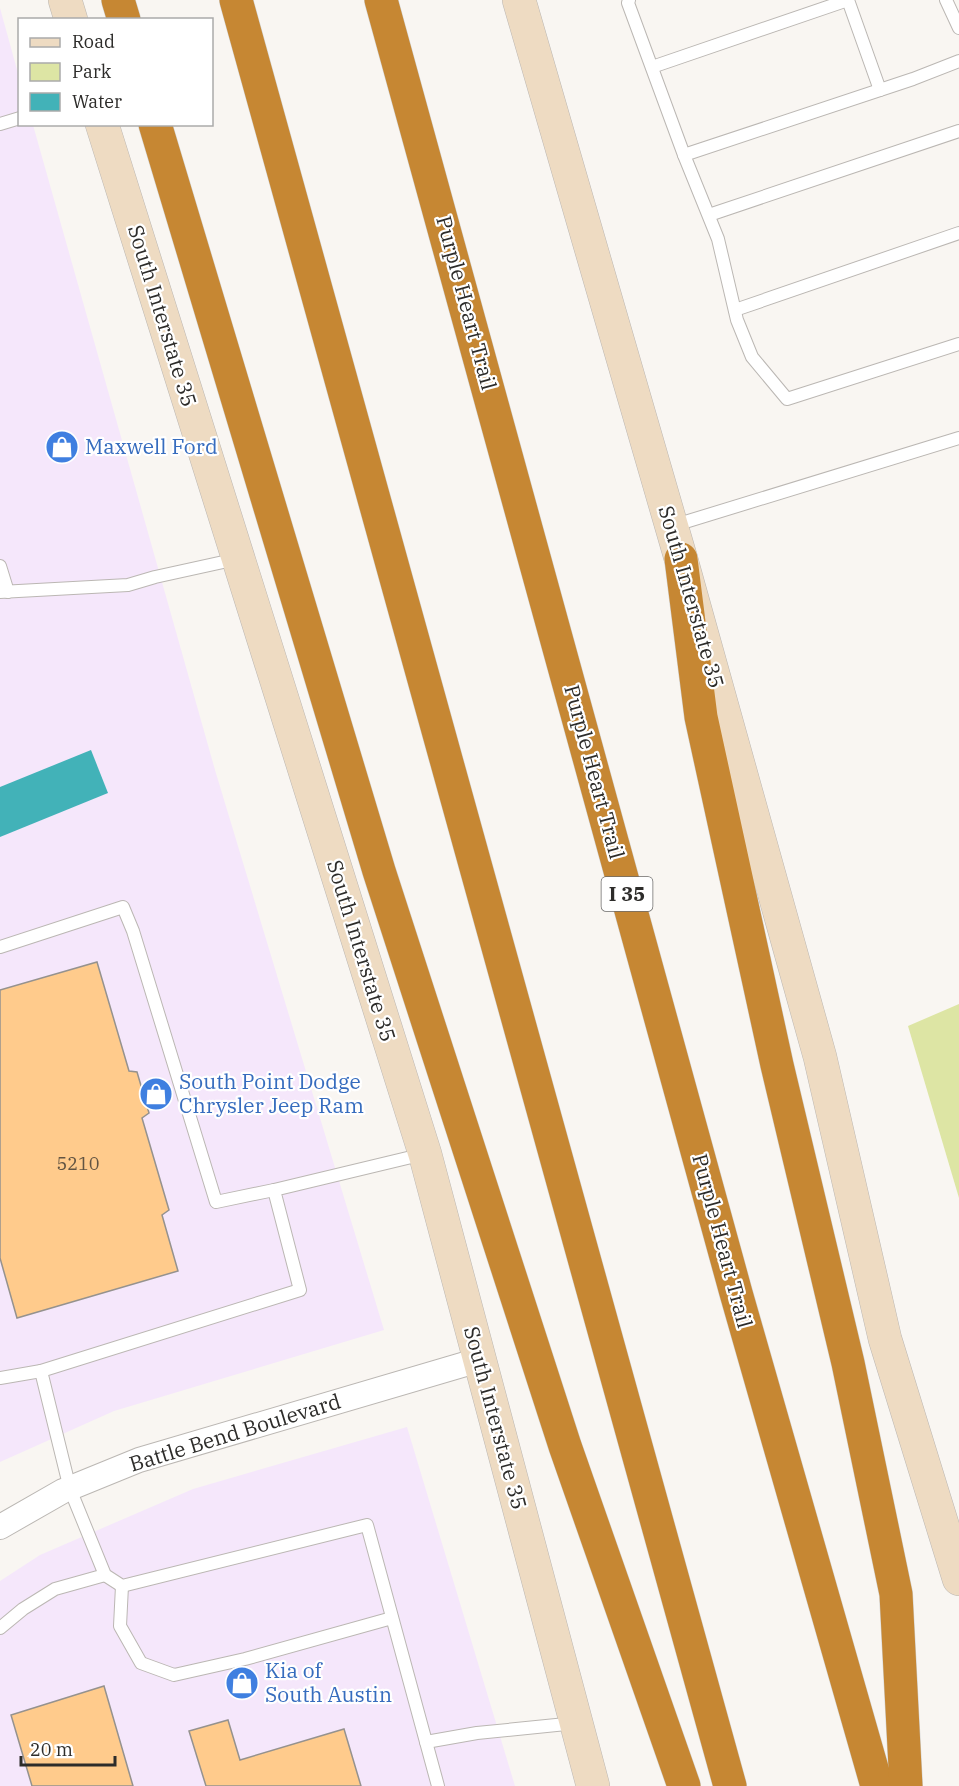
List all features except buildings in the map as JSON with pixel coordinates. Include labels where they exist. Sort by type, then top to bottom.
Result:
[{"type":"highway","points":[[118,0],[123,18]]},
{"type":"highway","points":[[236,0],[730,1786]]},
{"type":"highway","name":"Purple Heart Trail","points":[[381,0],[733,1282],[877,1786]]},
{"type":"highway","points":[[156,126],[379,871],[565,1446],[684,1786]]},
{"type":"highway","points":[[681,559],[701,717],[777,1065],[848,1363],[896,1594],[906,1786]]},
{"type":"main road","points":[[65,0],[70,18]]},
{"type":"main road","name":"South Interstate 35","points":[[519,0],[681,559],[820,1057],[885,1339],[959,1579]]},
{"type":"main road","name":"South Interstate 35","points":[[103,126],[425,1154],[593,1786]]},
{"type":"street","name":"Battle Bend Boulevard","points":[[0,1527],[70,1489],[139,1460],[479,1360]]},
{"type":"lane","points":[[629,0],[628,3],[684,155],[718,239],[735,310],[752,357],[787,399],[959,344]]},
{"type":"lane","points":[[652,67],[848,0],[880,90]]},
{"type":"lane","points":[[946,0],[959,28]]},
{"type":"lane","points":[[684,155],[880,90],[959,61]]},
{"type":"lane","points":[[0,124],[18,119]]},
{"type":"lane","points":[[709,215],[959,131]]},
{"type":"lane","points":[[735,310],[959,233]]},
{"type":"lane","points":[[671,526],[959,438]]},
{"type":"lane","points":[[0,566],[4,592],[128,585],[238,559]]},
{"type":"lane","points":[[0,947],[123,907],[133,931],[216,1202],[425,1154]]},
{"type":"lane","points":[[0,1378],[41,1371],[300,1290],[274,1190]]},
{"type":"lane","points":[[41,1371],[70,1489],[105,1575],[122,1586],[367,1525],[438,1786]]},
{"type":"lane","points":[[0,1628],[23,1609],[55,1589],[105,1575]]},
{"type":"lane","points":[[122,1586],[120,1626],[141,1663],[174,1675],[245,1659],[392,1618]]},
{"type":"lane","points":[[426,1742],[477,1733],[577,1723]]},
{"type":"shaded area","name":"South Point Dodge Chrysler Jeep Ram","points":[[0,8],[18,73],[18,126],[33,126],[215,770],[384,1330],[114,1411],[0,1462]]},
{"type":"shaded area","name":"Kia of South Austin","points":[[407,1427],[515,1786],[0,1786],[0,1581],[40,1555],[193,1489]]},
{"type":"green space","points":[[959,1004],[959,1198],[908,1026]]},
{"type":"water","points":[[91,750],[108,793],[0,837],[0,787]]},
{"type":"place","name":"Maxwell Ford","points":[[62,447]]},
{"type":"place","name":"South Point Dodge Chrysler Jeep Ram","points":[[156,1094]]},
{"type":"place","name":"Kia of South Austin","points":[[242,1683]]}]
